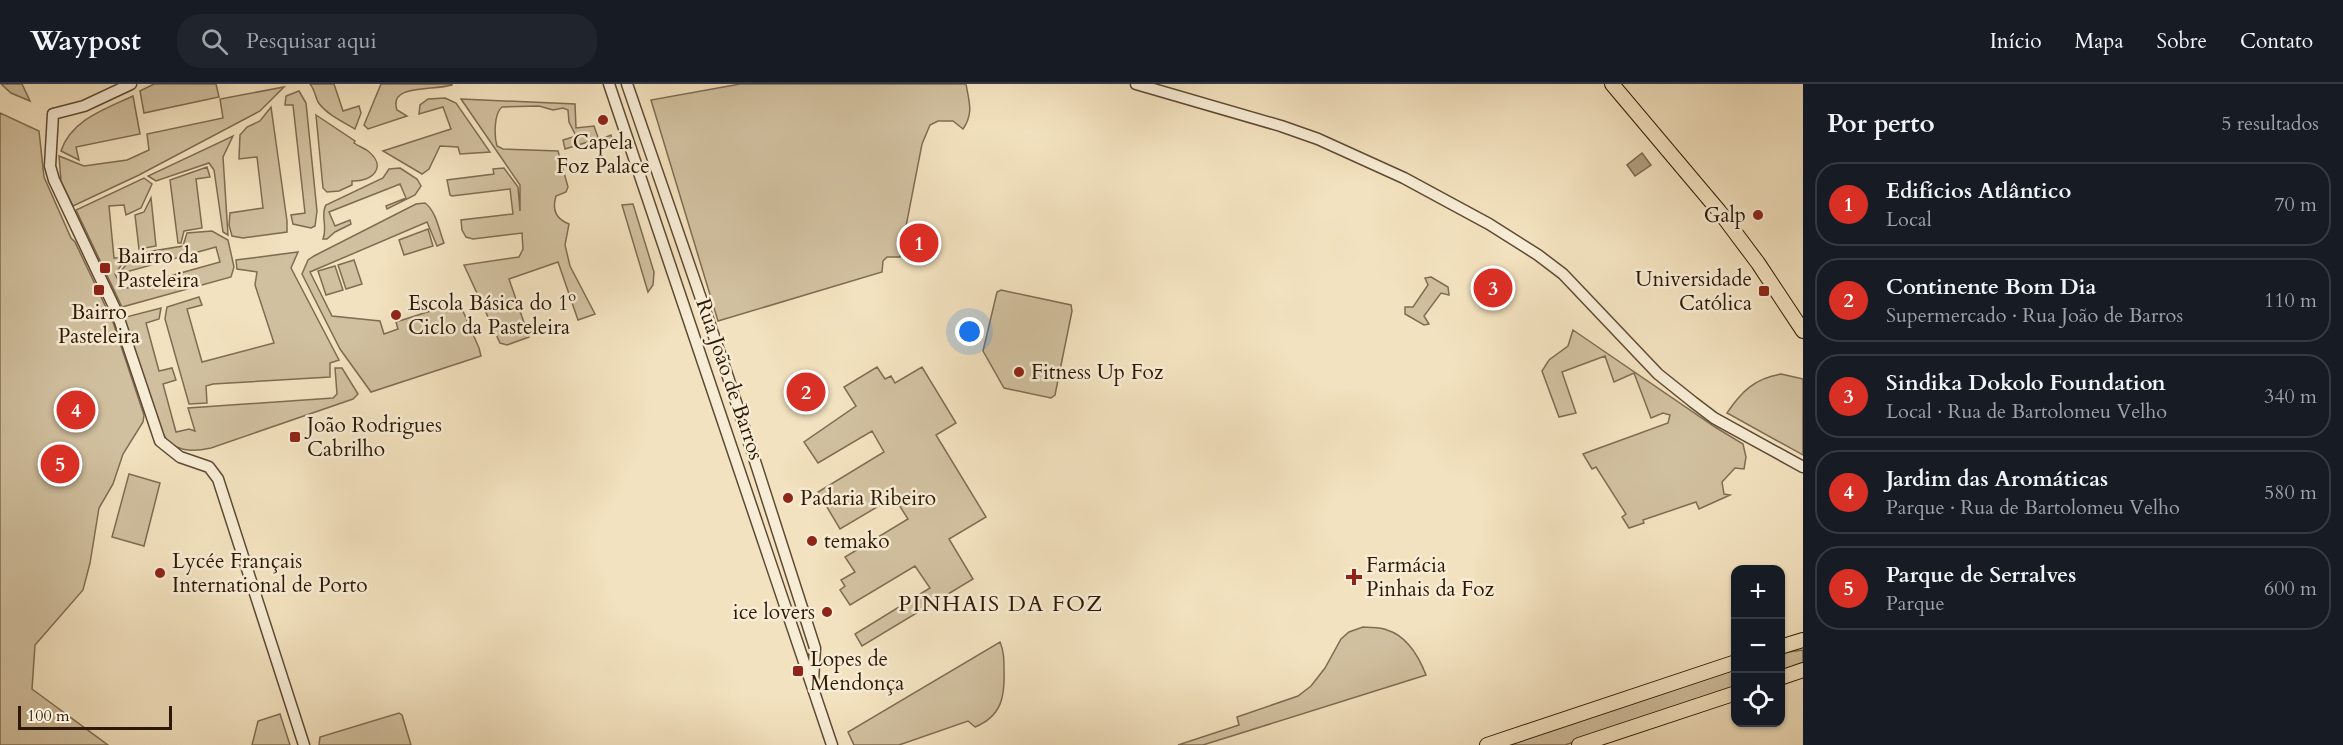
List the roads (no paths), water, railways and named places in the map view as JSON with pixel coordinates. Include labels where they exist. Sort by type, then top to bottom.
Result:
[{"type":"main road","points":[[1612,84],[1719,210],[1758,263],[1803,331]]},
{"type":"main road","points":[[1785,645],[1803,640]]},
{"type":"main road","points":[[1487,745],[1731,664]]},
{"type":"main road","points":[[1785,676],[1803,670]]},
{"type":"main road","points":[[1580,745],[1731,695]]},
{"type":"street","points":[[131,84],[84,106],[52,114],[50,166],[54,180],[117,313],[160,441],[176,454],[209,467],[218,479],[303,745]]},
{"type":"street","name":"Rua João de Barros","points":[[609,84],[832,745]]},
{"type":"street","name":"Rua João de Barros","points":[[627,84],[710,325],[815,648],[813,687]]},
{"type":"street","points":[[1136,84],[1318,139],[1404,178],[1489,224],[1563,274],[1658,374],[1692,402],[1714,418],[1803,467]]},
{"type":"street","points":[[686,312],[697,315],[710,325]]},
{"type":"place","name":"Capela Foz Palace","points":[[603,120]]},
{"type":"place","name":"Galp","points":[[1758,215]]},
{"type":"place","name":"Edifícios Atlântico","points":[[919,243]]},
{"type":"place","name":"Bairro da Pasteleira","points":[[105,268]]},
{"type":"place","name":"Sindika Dokolo Foundation","points":[[1493,288]]},
{"type":"place","name":"Bairro Pasteleira","points":[[99,290]]},
{"type":"place","name":"Universidade Católica","points":[[1764,291]]},
{"type":"place","name":"Escola Básica do 1º Ciclo da Pasteleira","points":[[396,315]]},
{"type":"place","name":"Fitness Up Foz","points":[[1019,372]]},
{"type":"place","name":"Continente Bom Dia","points":[[806,392]]},
{"type":"place","name":"Jardim das Aromáticas","points":[[76,410]]},
{"type":"place","name":"João Rodrigues Cabrilho","points":[[295,437]]},
{"type":"place","name":"Parque de Serralves","points":[[60,464]]},
{"type":"place","name":"Padaria Ribeiro","points":[[788,498]]},
{"type":"place","name":"temako","points":[[812,541]]},
{"type":"place","name":"Lycée Français International de Porto","points":[[160,573]]},
{"type":"place","name":"Farmácia Pinhais da Foz","points":[[1354,577]]},
{"type":"place","name":"ice lovers","points":[[827,612]]},
{"type":"place","name":"Lopes de Mendonça","points":[[798,671]]},
{"type":"district","name":"PINHAIS DA FOZ","points":[[1001,603]]}]
